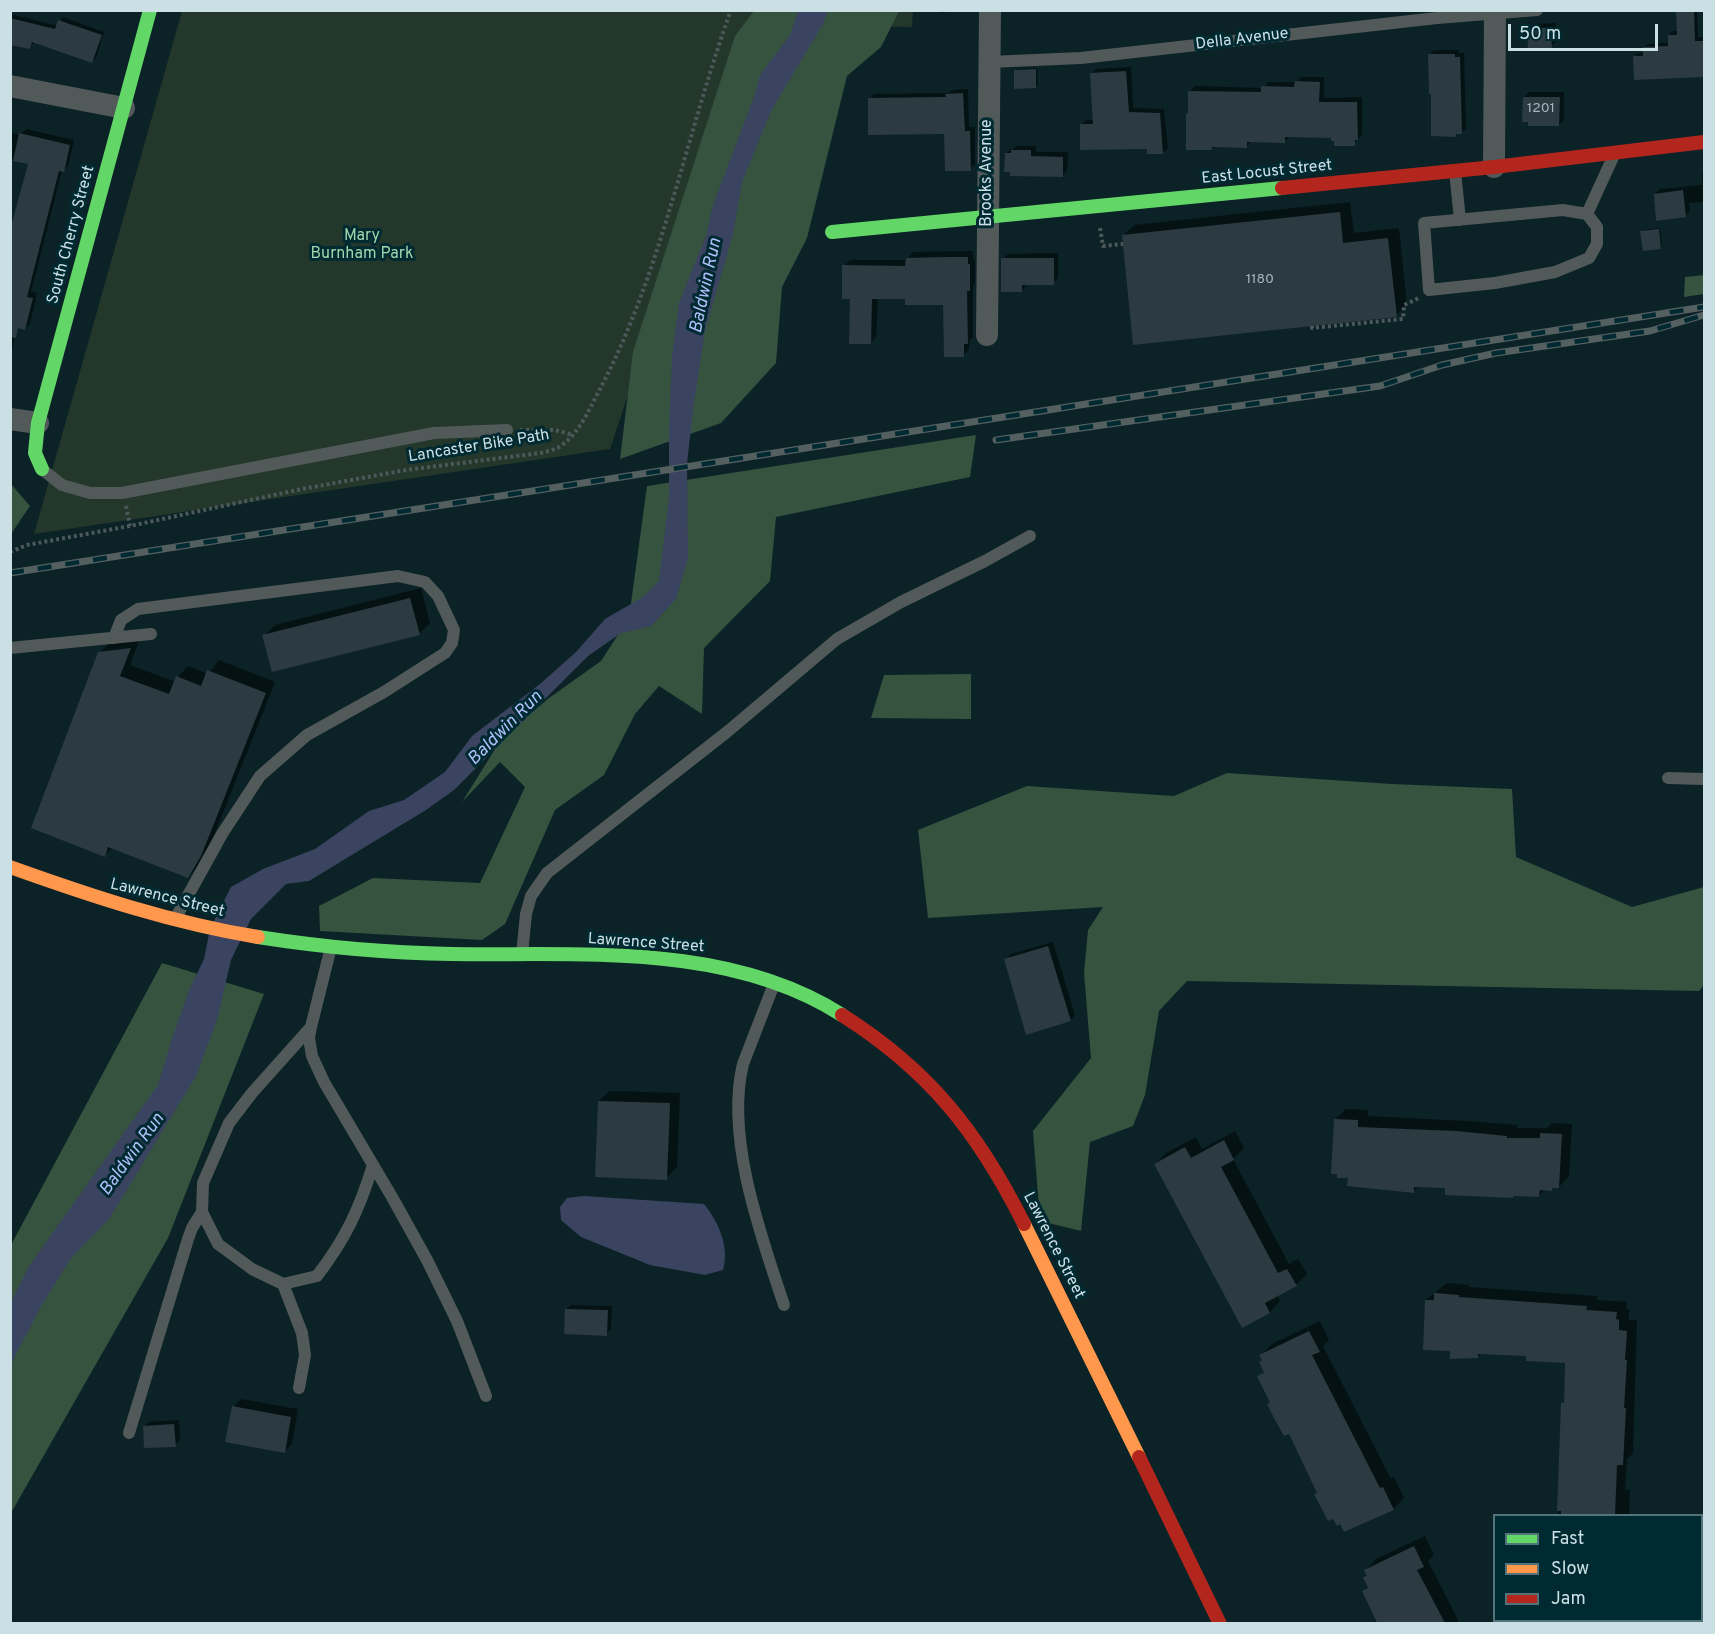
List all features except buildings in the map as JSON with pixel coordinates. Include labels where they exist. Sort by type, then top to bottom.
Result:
[{"type":"street","name":"South Cherry Street","points":[[42,469],[35,453],[38,423],[150,10]]},
{"type":"street","name":"Brooks Avenue","points":[[987,335],[990,10]]},
{"type":"street","points":[[1494,167],[1495,13]]},
{"type":"street","points":[[10,86],[123,108]]},
{"type":"street","name":"East Locust Street","points":[[832,232],[1494,167],[1704,142]]},
{"type":"street","points":[[10,419],[38,423]]},
{"type":"street","name":"Lawrence Street","points":[[10,867],[83,893],[174,920],[275,939],[373,951],[606,955],[684,961],[722,968],[775,983],[852,1018],[900,1054],[929,1082],[959,1117],[993,1167],[1220,1623]]},
{"type":"lane","name":"Della Avenue","points":[[989,62],[1081,58],[1437,18],[1537,10]]},
{"type":"lane","points":[[1587,214],[1615,152]]},
{"type":"lane","points":[[1455,170],[1460,220]]},
{"type":"lane","points":[[1563,210],[1587,214],[1597,227],[1597,244],[1589,258],[1555,272],[1495,283],[1429,290],[1424,223],[1563,210]]},
{"type":"lane","points":[[42,469],[62,485],[90,493],[122,493],[434,433],[507,430]]},
{"type":"lane","points":[[522,955],[526,914],[531,896],[547,873],[727,732],[837,639],[901,602],[1030,536]]},
{"type":"lane","points":[[114,638],[121,620],[138,609],[398,576],[425,582],[438,596],[454,630],[453,643],[446,653],[384,692],[307,735],[260,776],[222,834],[174,920]]},
{"type":"lane","points":[[10,648],[151,634]]},
{"type":"lane","points":[[1668,778],[1704,779]]},
{"type":"lane","points":[[331,946],[309,1038],[312,1056],[324,1082],[427,1260],[457,1321],[486,1396]]},
{"type":"lane","points":[[775,983],[743,1064],[738,1112],[748,1182],[762,1240],[784,1305]]},
{"type":"lane","points":[[129,1433],[188,1239],[202,1212],[204,1183],[229,1123],[252,1093],[311,1027]]},
{"type":"lane","points":[[202,1212],[218,1244],[252,1269],[283,1284],[317,1276],[338,1249],[360,1206],[373,1165]]},
{"type":"lane","points":[[283,1284],[302,1333],[305,1355],[299,1388]]},
{"type":"path","name":"Lancaster Bike Path","points":[[10,552],[27,545],[130,526],[302,489],[406,470],[553,450],[562,446],[573,435],[589,410],[620,348],[640,297],[681,176],[692,129],[731,10]]},
{"type":"path","points":[[1100,226],[1102,246],[1123,244]]},
{"type":"path","points":[[1312,326],[1312,328],[1403,319],[1404,305],[1415,301],[1429,290]]},
{"type":"path","points":[[507,430],[555,430],[573,435]]},
{"type":"green space","name":"Mary Burnham Park","points":[[182,11],[913,11],[912,27],[836,26],[716,131],[610,449],[34,534]]},
{"type":"green space","points":[[754,11],[899,11],[881,47],[847,76],[807,238],[782,287],[776,363],[721,423],[620,459],[633,352],[735,36]]},
{"type":"green space","points":[[1704,275],[1704,294],[1684,297],[1685,277]]},
{"type":"green space","points":[[976,435],[970,477],[776,517],[770,581],[704,648],[702,714],[659,686],[635,714],[604,775],[555,810],[505,924],[482,940],[320,931],[319,906],[373,878],[480,883],[525,787],[500,762],[462,802],[502,738],[549,698],[601,661],[629,618],[647,486]]},
{"type":"green space","points":[[11,484],[30,506],[11,534]]},
{"type":"green space","points":[[971,674],[971,719],[871,718],[884,675]]},
{"type":"green space","points":[[1227,773],[1512,789],[1516,857],[1632,907],[1704,887],[1704,985],[1699,991],[1187,981],[1159,1011],[1145,1095],[1133,1126],[1090,1142],[1081,1231],[1040,1221],[1033,1131],[1091,1058],[1084,973],[1088,930],[1103,907],[928,918],[918,830],[1027,786],[1174,796]]},
{"type":"green space","points":[[162,963],[264,994],[168,1238],[11,1513],[11,1245]]},
{"type":"water","name":"Baldwin Run","points":[[798,11],[828,11],[823,24],[772,109],[742,182],[733,234],[705,331],[687,464],[688,558],[676,599],[651,626],[621,633],[588,656],[454,790],[426,810],[309,881],[286,884],[251,919],[231,960],[217,1020],[196,1076],[109,1219],[71,1258],[41,1306],[11,1364],[11,1303],[29,1266],[158,1085],[189,990],[204,959],[210,929],[231,887],[263,869],[315,849],[369,811],[404,800],[445,772],[472,736],[540,684],[576,652],[605,619],[643,597],[659,581],[669,497],[672,357],[679,303],[706,236],[712,208],[760,75],[790,35]]},
{"type":"water","points":[[584,1196],[704,1204],[714,1218],[724,1243],[723,1270],[705,1275],[650,1265],[581,1237],[561,1220],[560,1207],[567,1198]]},
{"type":"railway","points":[[10,573],[1704,307]]},
{"type":"railway","points":[[996,440],[1380,386],[1442,365],[1496,353],[1650,331],[1704,315]]},
{"type":"traffic: fast","points":[[42,469],[35,453],[38,423],[150,10]]},
{"type":"traffic: fast","points":[[832,232],[1282,188]]},
{"type":"traffic: fast","points":[[258,937],[330,947],[403,952],[602,955],[702,964],[751,975],[798,992],[842,1015]]},
{"type":"traffic: slow","points":[[10,867],[132,908],[258,937]]},
{"type":"traffic: slow","points":[[1024,1224],[1139,1457]]},
{"type":"traffic: jam","points":[[1282,188],[1494,167],[1704,142]]},
{"type":"traffic: jam","points":[[842,1015],[901,1058],[948,1106],[988,1160],[1024,1224]]},
{"type":"traffic: jam","points":[[1139,1457],[1220,1624]]}]
